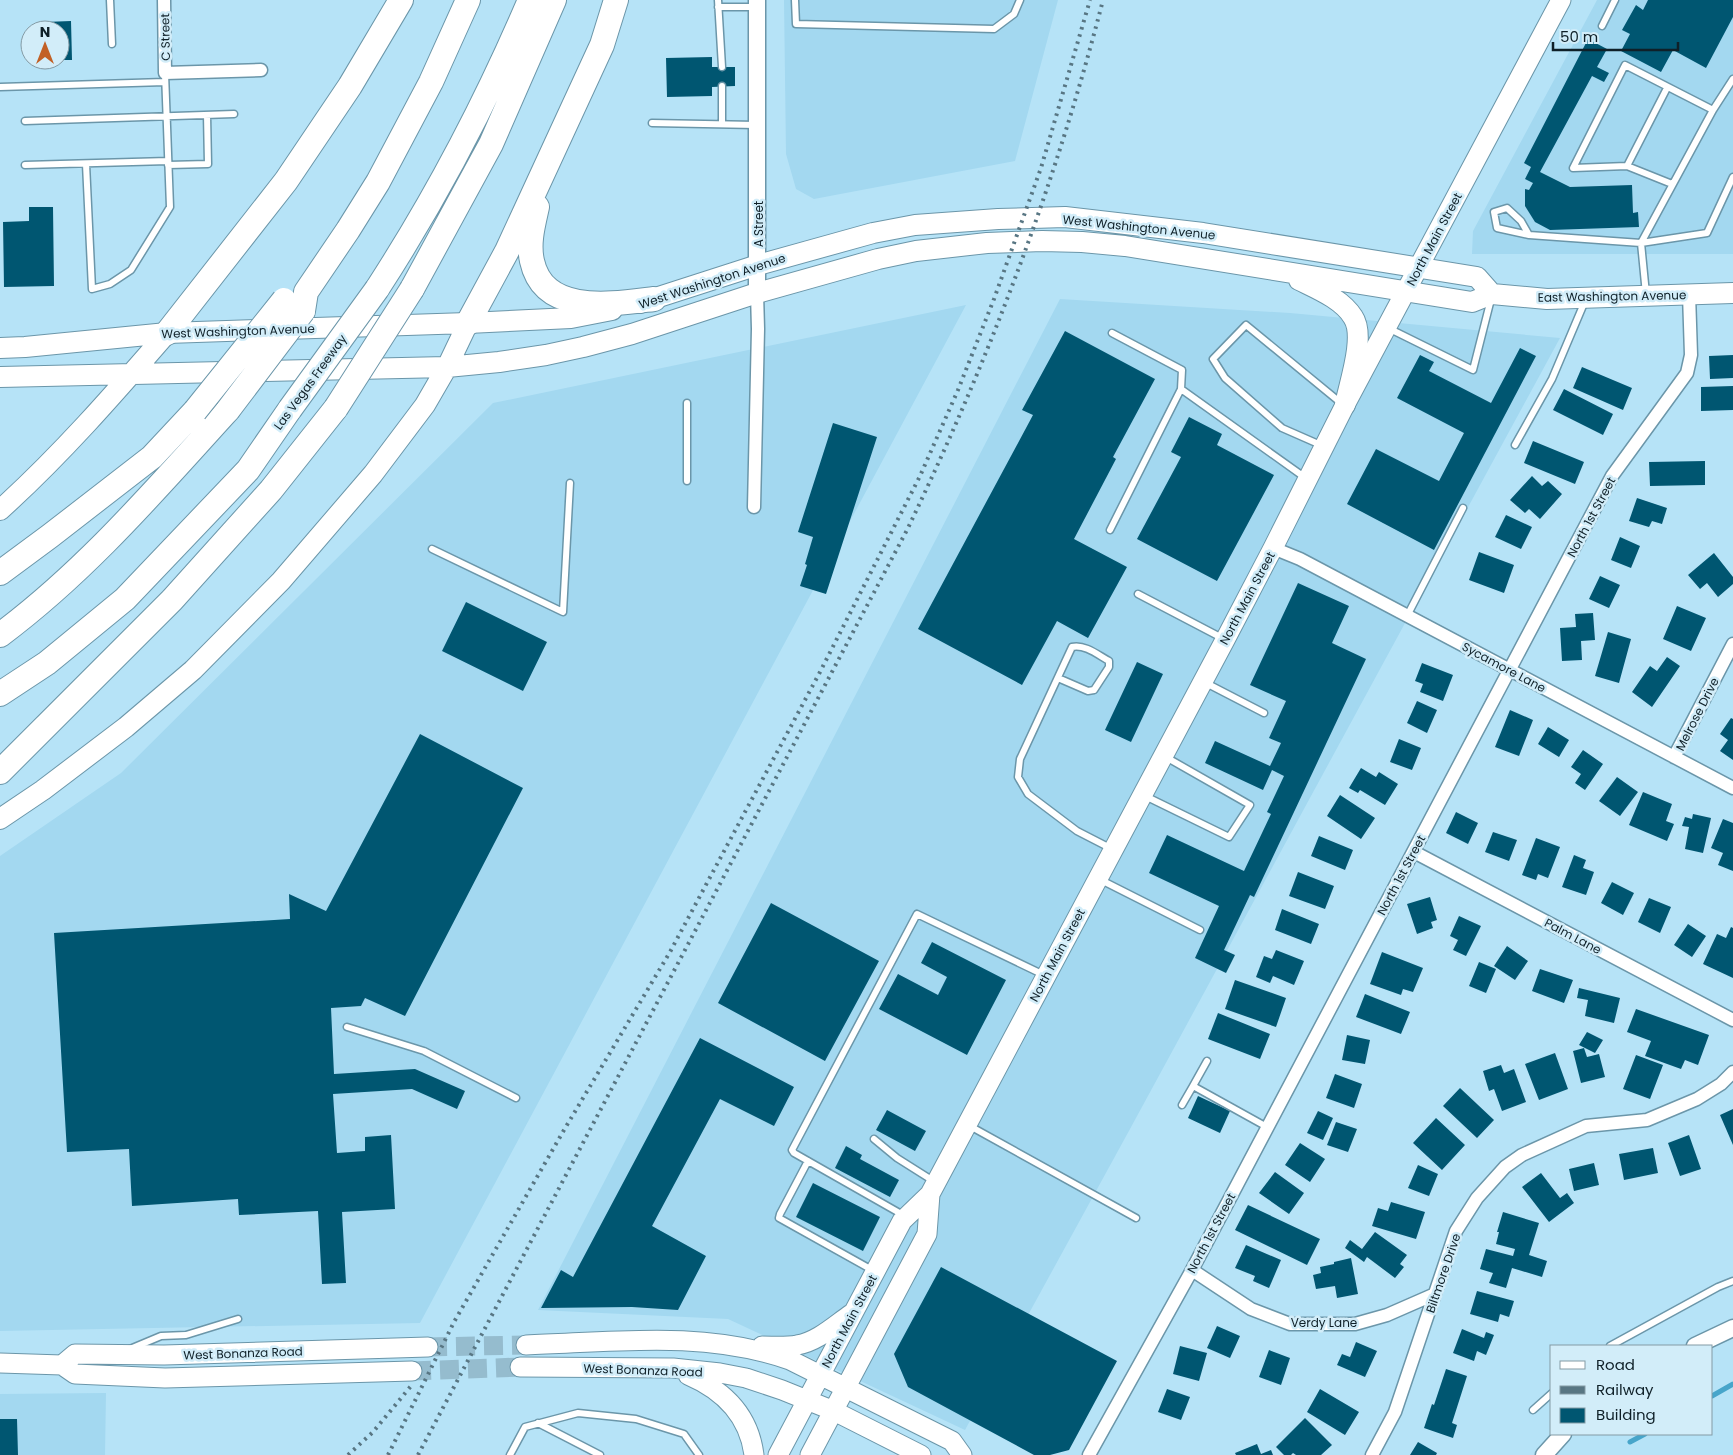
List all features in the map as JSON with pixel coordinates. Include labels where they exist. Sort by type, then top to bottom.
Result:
[{"type":"highway","points":[[167,333],[286,181],[350,86],[401,0]]},
{"type":"highway","points":[[0,635],[34,610],[123,525],[228,410],[304,311],[307,291],[378,182],[431,82],[468,0]]},
{"type":"highway","name":"Las Vegas Freeway","points":[[0,694],[47,662],[125,599],[248,470],[377,289],[427,210],[468,134],[530,0]]},
{"type":"highway","points":[[0,772],[172,600],[271,490],[336,408],[412,289],[491,144],[554,0]]},
{"type":"highway","points":[[468,323],[507,251],[602,45],[616,0]]},
{"type":"highway","points":[[544,169],[531,239],[531,259],[536,273],[549,290],[567,299],[585,304],[613,304],[654,299]]},
{"type":"highway","points":[[0,573],[152,457],[195,411],[284,300],[307,291]]},
{"type":"main road","name":"North Main Street","points":[[778,1455],[821,1406],[833,1382],[854,1312],[875,1272],[902,1221],[933,1188],[1225,640],[1345,405],[1561,0]]},
{"type":"main road","name":"West Washington Avenue","points":[[0,348],[167,333],[571,318],[628,307],[758,265],[853,238],[914,225],[998,218],[1065,217],[1203,233],[1419,267]]},
{"type":"main road","name":"West Washington Avenue","points":[[0,377],[447,367],[525,359],[583,347],[632,334],[756,293],[878,260],[916,252],[987,243],[1042,241],[1125,246],[1282,270],[1406,292]]},
{"type":"main road","points":[[1419,267],[1477,277],[1492,294]]},
{"type":"main road","points":[[1282,270],[1323,292],[1342,306],[1355,319],[1357,332],[1356,352],[1345,405]]},
{"type":"main road","name":"East Washington Avenue","points":[[1406,292],[1472,302],[1492,294],[1547,299],[1733,293]]},
{"type":"main road","points":[[0,819],[43,790],[126,727],[193,670],[282,581],[373,474],[425,404],[447,367],[468,323]]},
{"type":"main road","points":[[0,510],[34,480],[132,374],[167,333]]},
{"type":"main road","name":"North Main Street","points":[[810,1455],[821,1406],[833,1382],[927,1234],[933,1188]]},
{"type":"main road","points":[[746,1348],[798,1345],[818,1337],[854,1312]]},
{"type":"main road","name":"West Bonanza Road","points":[[526,1345],[671,1339],[705,1341],[764,1351],[790,1360],[952,1441],[962,1455]]},
{"type":"main road","name":"West Bonanza Road","points":[[0,1364],[62,1364],[75,1354],[182,1354],[428,1347]]},
{"type":"main road","name":"West Bonanza Road","points":[[62,1364],[75,1374],[164,1378],[412,1371]]},
{"type":"main road","name":"West Bonanza Road","points":[[520,1367],[673,1368],[746,1378],[821,1406],[921,1455]]},
{"type":"main road","points":[[673,1368],[718,1390],[743,1420],[752,1440],[754,1455]]},
{"type":"street","name":"C Street","points":[[164,0],[165,81]]},
{"type":"street","name":"A Street","points":[[754,507],[758,329],[756,293],[758,265],[756,4]]},
{"type":"street","points":[[165,81],[261,70]]},
{"type":"street","name":"North 1st Street","points":[[1090,1455],[1192,1270],[1612,476],[1687,373],[1691,355],[1689,294]]},
{"type":"street","name":"Sycamore Lane","points":[[1273,548],[1300,559],[1733,788]]},
{"type":"street","name":"Melrose Drive","points":[[1674,757],[1733,644]]},
{"type":"street","name":"Palm Lane","points":[[1414,852],[1733,1020]]},
{"type":"street","name":"Biltmore Drive","points":[[1372,1455],[1395,1412],[1456,1231],[1477,1198],[1505,1167],[1522,1155],[1586,1126],[1648,1120],[1697,1099],[1721,1084],[1733,1072]]},
{"type":"street","name":"Verdy Lane","points":[[1192,1270],[1251,1309],[1290,1324],[1355,1324],[1387,1315],[1435,1294]]},
{"type":"street","points":[[1697,1345],[1733,1328]]},
{"type":"street","points":[[1544,1455],[1562,1435]]},
{"type":"lane","points":[[110,0],[112,44]]},
{"type":"lane","points":[[795,0],[796,24],[994,29],[1014,14],[1020,0]]},
{"type":"lane","points":[[1602,26],[1616,0]]},
{"type":"lane","points":[[722,67],[718,4],[756,4]]},
{"type":"lane","points":[[1672,184],[1627,166],[1573,168],[1626,65],[1667,88],[1713,110]]},
{"type":"lane","points":[[1647,296],[1641,243],[1713,110],[1733,80]]},
{"type":"lane","points":[[0,87],[165,81],[170,207],[131,270],[110,284],[92,289],[86,164]]},
{"type":"lane","points":[[722,86],[722,124]]},
{"type":"lane","points":[[1627,166],[1667,88]]},
{"type":"lane","points":[[24,121],[234,114]]},
{"type":"lane","points":[[25,165],[168,166],[208,164],[207,115]]},
{"type":"lane","points":[[652,123],[757,125]]},
{"type":"lane","points":[[1529,235],[1521,221],[1507,208],[1494,212],[1497,228],[1529,235],[1641,243],[1707,233],[1733,176]]},
{"type":"lane","points":[[1387,328],[1473,370],[1492,294]]},
{"type":"lane","points":[[1515,446],[1552,378],[1586,298]]},
{"type":"lane","points":[[1324,447],[1282,428],[1225,378],[1213,359],[1246,325],[1345,405]]},
{"type":"lane","points":[[1110,530],[1181,389],[1182,370],[1112,333]]},
{"type":"lane","points":[[1181,389],[1308,480]]},
{"type":"lane","points":[[686,403],[687,481]]},
{"type":"lane","points":[[432,549],[563,612],[570,483]]},
{"type":"lane","points":[[1407,616],[1463,508]]},
{"type":"lane","points":[[1138,594],[1225,640]]},
{"type":"lane","points":[[1058,678],[1088,691],[1094,690],[1109,667],[1109,661],[1085,648],[1072,647],[1020,759],[1018,777],[1028,794],[1077,831],[1113,850]]},
{"type":"lane","points":[[1202,681],[1264,714]]},
{"type":"lane","points":[[1142,794],[1229,837],[1250,805],[1163,755]]},
{"type":"lane","points":[[1098,878],[1200,930]]},
{"type":"lane","points":[[906,1218],[794,1153],[793,1149],[917,914],[1046,976]]},
{"type":"lane","points":[[346,1027],[424,1051],[516,1098]]},
{"type":"lane","points":[[1182,1105],[1207,1061]]},
{"type":"lane","points":[[1193,1086],[1267,1127]]},
{"type":"lane","points":[[967,1124],[1136,1218]]},
{"type":"lane","points":[[874,1139],[933,1188]]},
{"type":"lane","points":[[808,1161],[780,1214],[780,1218],[875,1272]]},
{"type":"lane","points":[[1612,1345],[1718,1287],[1733,1281]]},
{"type":"lane","points":[[115,1354],[161,1336],[186,1335],[238,1319]]},
{"type":"lane","points":[[1533,1410],[1550,1395]]},
{"type":"lane","points":[[512,1454],[525,1427],[578,1413],[636,1419],[684,1434],[699,1455]]},
{"type":"lane","points":[[538,1424],[600,1455]]},
{"type":"shaded area","points":[[784,0],[1058,0],[1015,161],[814,199],[796,189],[786,154]]},
{"type":"shaded area","points":[[1597,0],[1733,0],[1733,254],[1472,254],[1473,231]]},
{"type":"shaded area","points":[[1060,299],[1290,313],[1560,338],[965,1430],[728,1319],[538,1310]]},
{"type":"shaded area","points":[[966,305],[420,1323],[0,1331],[0,856],[121,773],[493,403]]},
{"type":"shaded area","points":[[106,1393],[105,1455],[0,1455],[0,1394]]},
{"type":"building","points":[[1648,0],[1733,0],[1733,17],[1706,68],[1673,50],[1661,72],[1621,51],[1630,34],[1622,30],[1636,5],[1643,10]]},
{"type":"building","points":[[71,21],[72,60],[70,60]]},
{"type":"building","points":[[1588,39],[1607,49],[1597,67],[1609,73],[1604,82],[1592,76],[1540,172],[1570,187],[1632,185],[1633,213],[1638,212],[1639,227],[1550,230],[1535,222],[1525,206],[1525,189],[1529,190],[1533,183],[1525,179],[1531,167],[1524,163]]},
{"type":"building","points":[[712,57],[712,67],[735,67],[735,86],[712,87],[712,96],[667,97],[666,58]]},
{"type":"building","points":[[29,207],[53,207],[54,286],[4,287],[3,222],[29,221]]},
{"type":"building","points":[[1065,331],[1155,379],[1113,457],[1116,459],[1074,539],[1127,567],[1088,638],[1057,621],[1022,685],[918,629],[1033,415],[1022,410]]},
{"type":"building","points":[[1520,348],[1536,356],[1434,550],[1347,504],[1376,449],[1439,481],[1464,433],[1397,398],[1420,355],[1434,362],[1429,371],[1491,403]]},
{"type":"building","points":[[1733,355],[1733,378],[1710,379],[1709,356]]},
{"type":"building","points":[[1582,367],[1632,388],[1623,410],[1573,388]]},
{"type":"building","points":[[1733,386],[1733,410],[1701,411],[1701,387]]},
{"type":"building","points":[[1564,389],[1613,414],[1603,435],[1553,410]]},
{"type":"building","points":[[1189,417],[1222,434],[1217,445],[1274,475],[1217,581],[1137,539],[1181,457],[1171,452]]},
{"type":"building","points":[[833,423],[877,437],[826,594],[800,586],[813,537],[798,532]]},
{"type":"building","points":[[1533,441],[1584,462],[1575,484],[1524,463]]},
{"type":"building","points":[[1705,461],[1705,485],[1650,486],[1649,462]]},
{"type":"building","points":[[1532,476],[1542,486],[1548,481],[1562,494],[1540,519],[1529,509],[1525,513],[1510,500]]},
{"type":"building","points":[[1637,498],[1667,508],[1662,524],[1652,521],[1649,527],[1629,521]]},
{"type":"building","points":[[1506,515],[1532,527],[1521,549],[1495,537]]},
{"type":"building","points":[[1620,537],[1640,546],[1631,568],[1611,560]]},
{"type":"building","points":[[1479,552],[1514,565],[1504,593],[1469,580]]},
{"type":"building","points":[[1714,553],[1733,577],[1733,584],[1718,597],[1707,583],[1700,589],[1688,575]]},
{"type":"building","points":[[1600,576],[1620,585],[1609,608],[1589,599]]},
{"type":"building","points":[[1298,583],[1349,606],[1332,643],[1366,659],[1254,897],[1250,895],[1224,950],[1235,955],[1226,973],[1195,958],[1219,906],[1149,873],[1167,835],[1244,871],[1271,814],[1267,812],[1284,776],[1272,770],[1263,790],[1205,763],[1215,741],[1270,766],[1281,743],[1269,738],[1286,701],[1250,685]]},
{"type":"building","points":[[466,602],[547,642],[523,691],[442,651]]},
{"type":"building","points":[[1677,606],[1706,618],[1691,651],[1663,639]]},
{"type":"building","points":[[1593,613],[1595,640],[1581,641],[1582,660],[1562,661],[1560,628],[1576,627],[1575,614]]},
{"type":"building","points":[[1608,632],[1631,639],[1619,683],[1595,676]]},
{"type":"building","points":[[1667,657],[1680,666],[1652,707],[1632,692],[1650,666],[1657,671]]},
{"type":"building","points":[[1137,662],[1163,674],[1131,742],[1105,730]]},
{"type":"building","points":[[1422,663],[1453,675],[1443,701],[1420,692],[1423,684],[1415,681]]},
{"type":"building","points":[[1417,701],[1437,710],[1427,733],[1407,723]]},
{"type":"building","points":[[1510,710],[1533,720],[1519,756],[1495,747]]},
{"type":"building","points":[[1731,718],[1733,719],[1733,760],[1720,751],[1728,740],[1720,734]]},
{"type":"building","points":[[1548,727],[1569,740],[1559,757],[1538,744]]},
{"type":"building","points":[[420,734],[523,788],[405,1016],[365,998],[361,1006],[331,1008],[334,1074],[415,1069],[465,1091],[457,1109],[412,1089],[333,1094],[337,1153],[365,1151],[365,1137],[391,1135],[395,1209],[342,1212],[346,1283],[322,1284],[318,1211],[239,1215],[238,1199],[132,1206],[129,1149],[67,1152],[54,933],[290,919],[289,894],[326,911]]},
{"type":"building","points":[[1399,739],[1421,748],[1412,770],[1390,762]]},
{"type":"building","points":[[1583,750],[1603,764],[1585,790],[1575,783],[1581,774],[1571,767]]},
{"type":"building","points":[[1361,768],[1376,777],[1379,772],[1398,784],[1385,805],[1360,790],[1358,793],[1349,788]]},
{"type":"building","points":[[1617,777],[1638,792],[1620,816],[1599,801]]},
{"type":"building","points":[[1643,792],[1672,804],[1666,821],[1674,824],[1667,841],[1629,825]]},
{"type":"building","points":[[1340,795],[1375,818],[1361,839],[1327,816]]},
{"type":"building","points":[[1456,812],[1478,823],[1468,844],[1446,833]]},
{"type":"building","points":[[1693,814],[1711,818],[1703,853],[1685,849],[1689,827],[1682,826],[1685,817],[1692,819]]},
{"type":"building","points":[[1723,819],[1733,823],[1733,871],[1718,865],[1723,853],[1711,848]]},
{"type":"building","points":[[1493,832],[1517,840],[1509,861],[1485,852]]},
{"type":"building","points":[[1319,836],[1353,850],[1345,870],[1311,856]]},
{"type":"building","points":[[1536,838],[1560,847],[1548,878],[1538,874],[1536,880],[1522,875]]},
{"type":"building","points":[[1574,855],[1586,860],[1583,868],[1594,872],[1586,895],[1562,887]]},
{"type":"building","points":[[1298,872],[1334,886],[1325,909],[1289,896]]},
{"type":"building","points":[[1612,882],[1634,893],[1623,915],[1601,903]]},
{"type":"building","points":[[1430,897],[1437,920],[1431,922],[1433,928],[1417,934],[1407,904]]},
{"type":"building","points":[[1649,898],[1671,907],[1660,933],[1638,922]]},
{"type":"building","points":[[771,903],[879,961],[825,1061],[718,1003]]},
{"type":"building","points":[[1282,909],[1319,924],[1311,944],[1275,930]]},
{"type":"building","points":[[1459,916],[1481,926],[1466,956],[1453,950],[1458,940],[1450,936]]},
{"type":"building","points":[[1688,924],[1706,936],[1692,957],[1674,945]]},
{"type":"building","points":[[1731,927],[1733,928],[1733,978],[1703,964],[1717,934],[1726,938]]},
{"type":"building","points":[[932,942],[1006,980],[967,1055],[879,1009],[898,974],[938,995],[947,977],[921,963]]},
{"type":"building","points":[[1507,946],[1528,961],[1515,980],[1494,966]]},
{"type":"building","points":[[1276,950],[1304,961],[1294,985],[1273,976],[1270,983],[1256,977],[1264,956],[1272,959]]},
{"type":"building","points":[[1382,952],[1423,968],[1413,992],[1403,989],[1401,995],[1370,984]]},
{"type":"building","points":[[1479,962],[1496,969],[1486,993],[1469,986]]},
{"type":"building","points":[[1540,969],[1573,980],[1564,1003],[1532,991]]},
{"type":"building","points":[[1235,980],[1286,998],[1276,1027],[1225,1009]]},
{"type":"building","points":[[1579,988],[1620,998],[1614,1023],[1585,1016],[1588,1000],[1577,998]]},
{"type":"building","points":[[1365,994],[1410,1012],[1401,1034],[1356,1017]]},
{"type":"building","points":[[1636,1009],[1709,1035],[1698,1065],[1685,1060],[1681,1069],[1645,1056],[1651,1041],[1627,1032]]},
{"type":"building","points":[[1218,1013],[1270,1034],[1260,1059],[1208,1039]]},
{"type":"building","points":[[1587,1032],[1603,1040],[1595,1053],[1579,1045]]},
{"type":"building","points":[[1347,1035],[1370,1040],[1365,1064],[1342,1060]]},
{"type":"building","points":[[700,1038],[794,1087],[774,1126],[720,1099],[652,1226],[706,1256],[678,1310],[632,1307],[541,1308],[561,1270],[573,1277]]},
{"type":"building","points":[[1584,1048],[1587,1057],[1599,1054],[1605,1077],[1581,1083],[1573,1051]]},
{"type":"building","points":[[1555,1053],[1568,1089],[1539,1100],[1525,1064]]},
{"type":"building","points":[[1636,1055],[1663,1065],[1650,1099],[1623,1089]]},
{"type":"building","points":[[1501,1065],[1504,1073],[1514,1069],[1526,1102],[1502,1111],[1494,1089],[1489,1091],[1483,1071]]},
{"type":"building","points":[[1335,1074],[1362,1084],[1354,1108],[1326,1098]]},
{"type":"building","points":[[1460,1088],[1494,1120],[1477,1138],[1443,1106]]},
{"type":"building","points":[[1198,1096],[1230,1111],[1220,1133],[1188,1118]]},
{"type":"building","points":[[1733,1109],[1733,1145],[1720,1115]]},
{"type":"building","points":[[887,1110],[926,1131],[915,1151],[876,1130]]},
{"type":"building","points":[[1318,1111],[1333,1118],[1323,1140],[1307,1133]]},
{"type":"building","points":[[1436,1118],[1465,1145],[1442,1170],[1413,1143]]},
{"type":"building","points":[[1336,1122],[1357,1129],[1348,1152],[1327,1145]]},
{"type":"building","points":[[1689,1135],[1701,1169],[1680,1176],[1668,1143]]},
{"type":"building","points":[[1300,1143],[1325,1159],[1310,1182],[1285,1165]]},
{"type":"building","points":[[846,1146],[862,1155],[860,1159],[899,1180],[890,1197],[835,1168]]},
{"type":"building","points":[[1653,1148],[1658,1173],[1624,1180],[1619,1154]]},
{"type":"building","points":[[1594,1163],[1599,1185],[1574,1191],[1569,1169]]},
{"type":"building","points":[[1418,1165],[1438,1174],[1429,1196],[1408,1188]]},
{"type":"building","points":[[1275,1172],[1304,1193],[1289,1214],[1259,1193]]},
{"type":"building","points":[[1541,1173],[1560,1198],[1567,1193],[1574,1203],[1549,1222],[1522,1187]]},
{"type":"building","points":[[813,1183],[880,1217],[863,1251],[796,1217]]},
{"type":"building","points":[[1391,1202],[1425,1212],[1416,1239],[1372,1226],[1378,1208],[1388,1211]]},
{"type":"building","points":[[1248,1205],[1320,1239],[1307,1265],[1235,1230]]},
{"type":"building","points":[[1503,1212],[1539,1223],[1529,1255],[1547,1261],[1542,1277],[1512,1268],[1506,1288],[1489,1283],[1493,1273],[1480,1269],[1486,1249],[1513,1256],[1515,1249],[1496,1244],[1499,1232],[1497,1232]]},
{"type":"building","points":[[1375,1232],[1407,1255],[1400,1264],[1404,1267],[1395,1278],[1367,1257],[1364,1262],[1345,1248],[1350,1240],[1362,1249]]},
{"type":"building","points":[[1246,1245],[1281,1260],[1269,1288],[1253,1281],[1255,1276],[1235,1268]]},
{"type":"building","points":[[1351,1258],[1358,1294],[1337,1298],[1335,1286],[1316,1289],[1313,1275],[1321,1273],[1320,1267]]},
{"type":"building","points":[[941,1267],[1117,1361],[1069,1450],[1050,1455],[1034,1455],[908,1387],[894,1354]]},
{"type":"building","points":[[1477,1291],[1514,1301],[1509,1317],[1500,1314],[1498,1322],[1470,1314]]},
{"type":"building","points":[[1217,1326],[1240,1336],[1230,1358],[1207,1348]]},
{"type":"building","points":[[1462,1329],[1484,1338],[1486,1332],[1494,1335],[1486,1355],[1477,1351],[1474,1361],[1453,1353]]},
{"type":"building","points":[[1356,1342],[1377,1351],[1365,1377],[1337,1365],[1342,1354],[1350,1357]]},
{"type":"building","points":[[1180,1346],[1207,1353],[1199,1381],[1173,1374]]},
{"type":"building","points":[[1269,1350],[1290,1358],[1281,1385],[1259,1377]]},
{"type":"building","points":[[1446,1369],[1467,1376],[1452,1423],[1457,1425],[1453,1438],[1424,1428]]},
{"type":"building","points":[[1167,1389],[1190,1397],[1181,1420],[1158,1412]]},
{"type":"building","points":[[1320,1389],[1359,1412],[1345,1435],[1307,1412]]},
{"type":"building","points":[[1305,1418],[1332,1445],[1321,1455],[1296,1455],[1293,1453],[1291,1455],[1284,1455],[1276,1447]]},
{"type":"building","points":[[0,1419],[17,1419],[18,1455],[0,1455]]},
{"type":"building","points":[[1418,1442],[1437,1453],[1436,1455],[1410,1455]]},
{"type":"building","points":[[1257,1444],[1261,1454],[1271,1450],[1273,1455],[1236,1455],[1235,1453]]},
{"type":"waterway","points":[[1713,1395],[1733,1384]]},
{"type":"waterway","points":[[1630,1442],[1643,1435]]},
{"type":"tunnel","points":[[428,1347],[526,1345]]},
{"type":"tunnel","points":[[412,1371],[520,1367]]},
{"type":"railway","points":[[388,1455],[454,1322],[564,1130],[670,952],[820,672],[920,476],[958,390],[994,299],[1041,168],[1090,0]]},
{"type":"railway","points":[[418,1455],[907,530],[966,401],[1018,270],[1064,136],[1103,0]]},
{"type":"railway","points":[[348,1455],[373,1432],[411,1386]]}]
